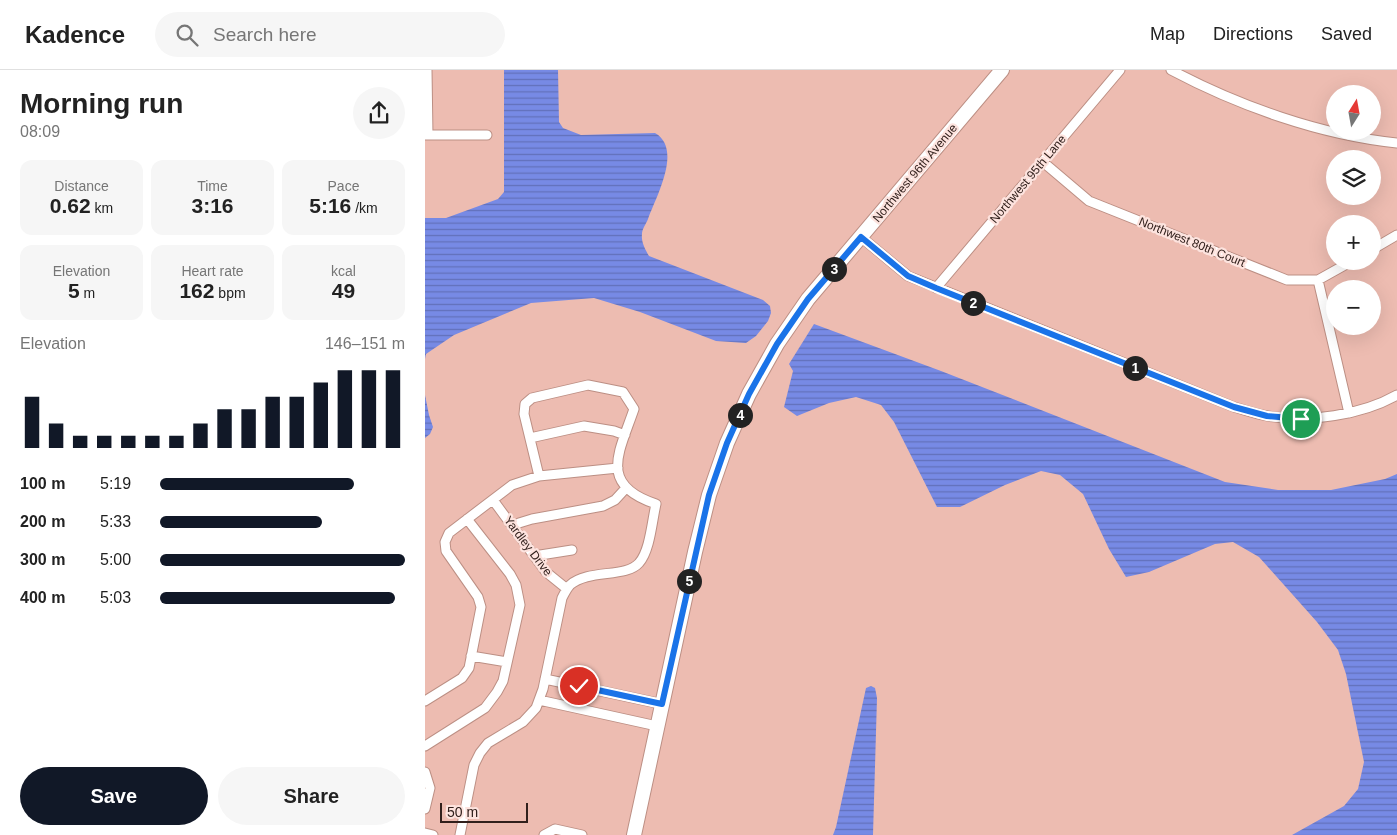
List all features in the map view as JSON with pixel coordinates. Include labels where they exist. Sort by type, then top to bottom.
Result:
[{"type":"street","points":[[427,70],[427,135],[487,135]]},
{"type":"street","name":"Northwest 96th Avenue","points":[[634,835],[707,505],[727,443],[749,394],[777,344],[808,299],[1002,70]]},
{"type":"street","name":"Northwest 95th Lane","points":[[936,288],[1120,70]]},
{"type":"street","points":[[1171,70],[1201,86],[1257,109],[1327,130],[1397,143]]},
{"type":"street","name":"Northwest 80th Court","points":[[1043,162],[1089,201],[1287,280],[1318,280],[1335,270]]},
{"type":"street","points":[[1381,244],[1397,235]]},
{"type":"street","points":[[861,237],[908,276],[1234,407],[1267,416],[1301,419],[1349,413],[1397,395]]},
{"type":"street","points":[[1318,280],[1349,413]]},
{"type":"street","points":[[460,835],[474,765],[480,753],[488,743],[523,722],[539,700],[562,598],[570,585],[582,578],[629,570],[639,564],[647,549],[656,504],[633,495],[621,482],[618,468],[617,459],[633,410],[623,392],[589,385],[532,398],[525,404],[524,414],[539,476]]},
{"type":"street","points":[[530,438],[584,426],[614,431],[625,435]]},
{"type":"street","points":[[425,701],[462,678],[469,668],[481,606],[478,597],[446,551],[445,542],[449,533],[512,485],[539,476],[618,468]]},
{"type":"street","points":[[513,527],[532,519],[603,506],[615,500],[626,488]]},
{"type":"street","name":"Yardley Drive","points":[[493,500],[546,572],[567,590]]},
{"type":"street","points":[[425,746],[485,708],[497,692],[503,681],[520,605],[519,595],[510,574],[467,519]]},
{"type":"street","points":[[534,556],[571,550]]},
{"type":"street","points":[[471,656],[507,662]]},
{"type":"street","points":[[545,679],[662,704]]},
{"type":"street","points":[[582,709],[582,702],[587,688]]},
{"type":"street","points":[[539,700],[657,726]]},
{"type":"street","points":[[425,772],[429,788],[425,809]]},
{"type":"street","points":[[544,835],[555,829],[582,835]]},
{"type":"street","points":[[425,834],[433,835]]},
{"type":"water","points":[[504,70],[558,70],[559,122],[563,128],[581,135],[655,133],[663,140],[667,150],[665,174],[643,230],[642,240],[645,248],[649,256],[763,300],[770,306],[771,313],[768,321],[756,336],[746,343],[716,341],[640,312],[594,298],[531,303],[454,335],[426,354],[425,359],[425,218],[446,218],[498,199],[504,192]]},
{"type":"water","points":[[814,324],[941,371],[1225,482],[1278,490],[1331,490],[1385,479],[1397,474],[1397,835],[1292,835],[1344,806],[1358,789],[1364,762],[1346,674],[1338,650],[1317,622],[1259,557],[1233,542],[1215,544],[1149,572],[1126,577],[1109,549],[1083,494],[1060,475],[1041,471],[1005,485],[960,507],[937,507],[894,422],[881,405],[856,397],[829,403],[797,416],[784,407],[793,371],[789,364]]},
{"type":"water","points":[[425,395],[433,427],[430,434],[425,438]]},
{"type":"water","points":[[871,686],[875,688],[877,698],[873,835],[833,835],[866,688]]},
{"type":"route","points":[[579,686],[662,704],[709,495],[727,443],[749,394],[777,344],[808,299],[861,237],[908,276],[936,288],[1234,407],[1267,416],[1301,419]]}]
